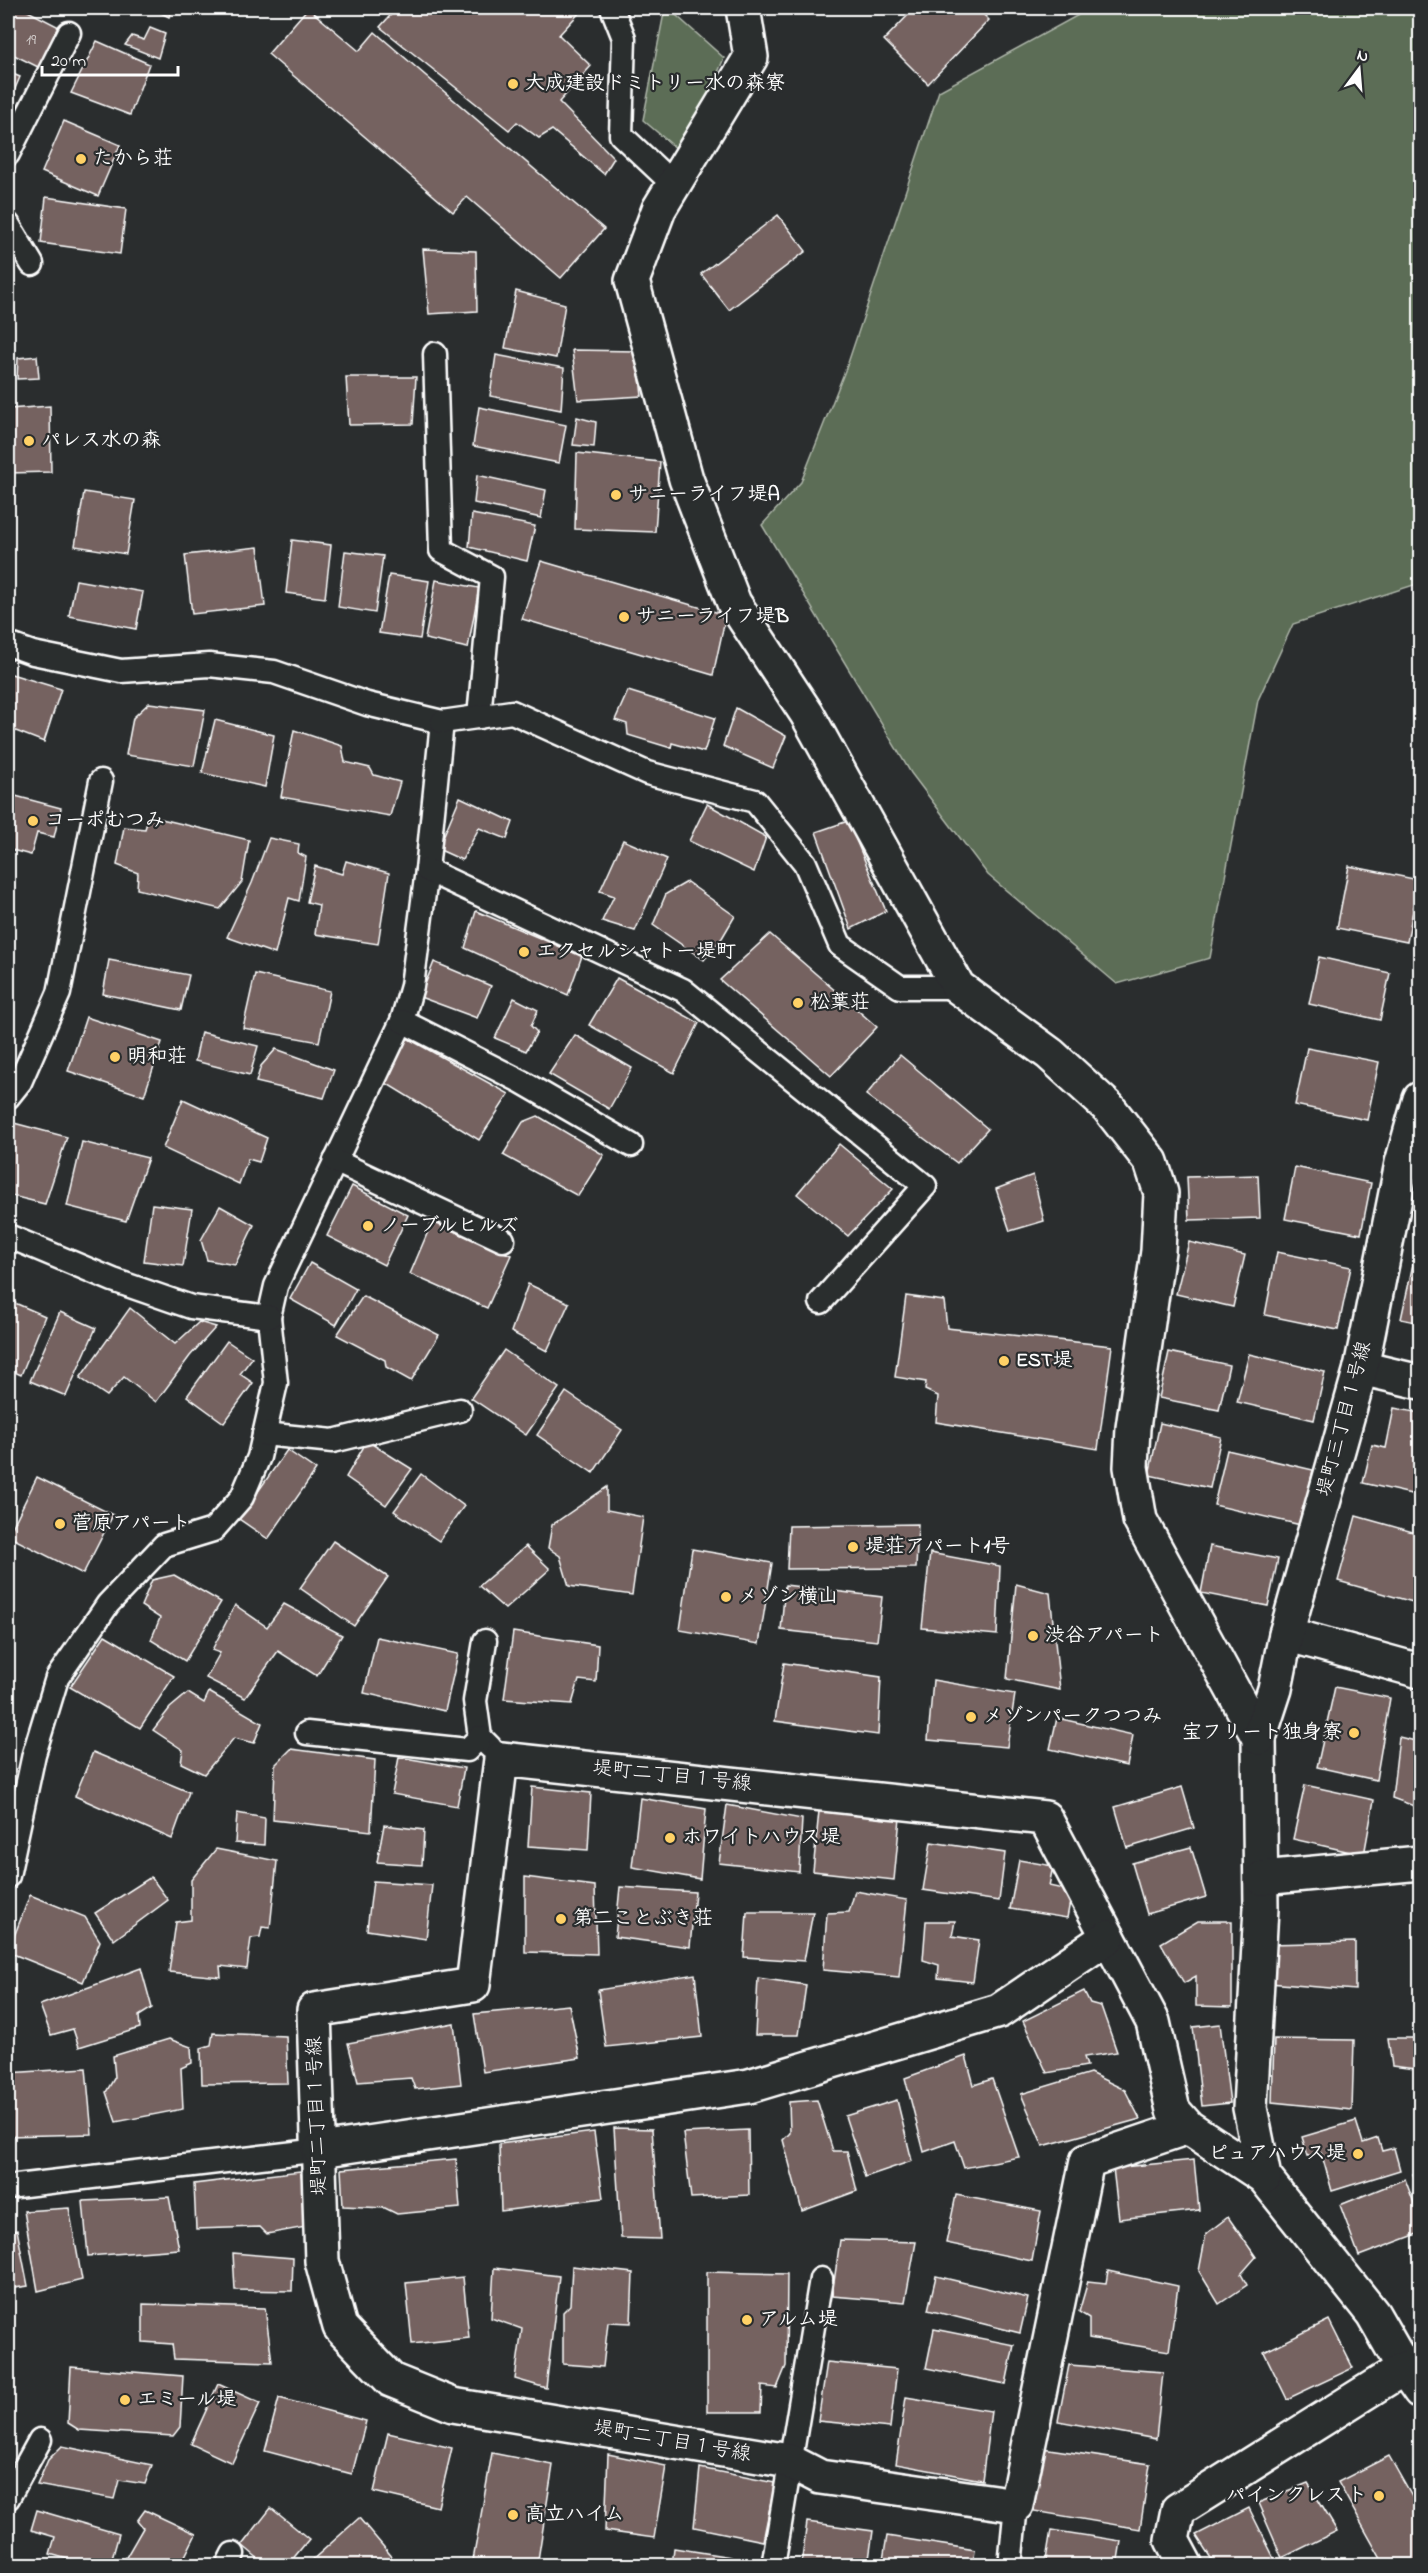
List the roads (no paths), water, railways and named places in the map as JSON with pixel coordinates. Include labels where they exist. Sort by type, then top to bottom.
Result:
[{"type":"street","points":[[742,8],[751,57],[659,209],[632,281],[686,479],[734,603],[807,714],[958,987],[1050,1054],[1108,1107],[1151,1162],[1161,1193],[1158,1251],[1133,1428],[1131,1467],[1140,1520],[1259,1738],[1262,1878],[1250,2108],[1263,2177],[1373,2314],[1412,2379],[1178,2510],[1172,2540],[1186,2565]]},
{"type":"street","name":"堤町三丁目１号線","points":[[1259,1738],[1275,1689],[1286,1634],[1361,1368],[1402,1163],[1420,1096]]},
{"type":"street","points":[[1361,1368],[1420,1382]]},
{"type":"street","points":[[1286,1634],[1420,1671]]},
{"type":"street","name":"堤町二丁目１号線","points":[[1016,2505],[820,2476],[789,2461],[453,2405],[391,2380],[340,2327],[322,2261],[314,2010],[473,1984],[491,1748],[1045,1818],[1153,2022],[1173,2110],[1188,2127],[1263,2177]]},
{"type":"street","points":[[1262,1878],[1420,1863]]},
{"type":"street","points":[[320,2150],[749,2086],[999,2011],[1108,1937]]},
{"type":"street","points":[[1016,2505],[1088,2161],[1188,2127]]},
{"type":"lane","points":[[612,8],[624,38],[621,135],[674,185]]},
{"type":"lane","points":[[8,154],[69,33]]},
{"type":"lane","points":[[8,224],[32,264]]},
{"type":"lane","points":[[435,354],[441,550],[492,577],[479,717]]},
{"type":"lane","points":[[8,644],[33,653],[120,671],[209,665],[274,672],[367,704],[442,722],[512,712],[647,773],[755,801],[805,863],[840,945],[900,987],[958,987]]},
{"type":"lane","points":[[8,1875],[33,1754],[57,1678],[108,1604],[164,1545],[213,1530],[242,1497],[259,1457],[276,1383],[269,1317],[276,1286],[402,1021],[412,986],[428,870],[442,722]]},
{"type":"lane","points":[[8,1097],[20,1082],[59,993],[101,782]]},
{"type":"lane","points":[[428,870],[683,990],[925,1185],[821,1302]]},
{"type":"lane","points":[[402,1021],[522,1082],[631,1145]]},
{"type":"lane","points":[[335,1161],[503,1240]]},
{"type":"lane","points":[[8,1236],[113,1280],[191,1307],[269,1317]]},
{"type":"lane","points":[[264,1434],[333,1441],[460,1410]]},
{"type":"lane","points":[[308,1733],[466,1750],[491,1748],[475,1701],[485,1641]]},
{"type":"lane","points":[[8,2187],[320,2150]]},
{"type":"lane","points":[[773,2565],[821,2279]]},
{"type":"lane","points":[[8,2498],[40,2440]]},
{"type":"lane","points":[[1010,2565],[1016,2505]]},
{"type":"place","name":"大成建設ドミトリー水の森寮","points":[[513,84]]},
{"type":"place","name":"たから荘","points":[[81,159]]},
{"type":"place","name":"パレス水の森","points":[[29,441]]},
{"type":"place","name":"サニーライフ堤A","points":[[616,495]]},
{"type":"place","name":"サニーライフ堤B","points":[[624,617]]},
{"type":"place","name":"コーポむつみ","points":[[33,821]]},
{"type":"place","name":"エクセルシャトー堤町","points":[[524,952]]},
{"type":"place","name":"松葉荘","points":[[798,1003]]},
{"type":"place","name":"明和荘","points":[[115,1057]]},
{"type":"place","name":"ノーブルヒルズ","points":[[368,1226]]},
{"type":"place","name":"EST堤","points":[[1004,1361]]},
{"type":"place","name":"菅原アパート","points":[[60,1524]]},
{"type":"place","name":"堤荘アパート1号","points":[[853,1547]]},
{"type":"place","name":"メゾン横山","points":[[726,1597]]},
{"type":"place","name":"渋谷アパート","points":[[1033,1636]]},
{"type":"place","name":"メゾンパークつつみ","points":[[971,1717]]},
{"type":"place","name":"宝フリート独身寮","points":[[1354,1733]]},
{"type":"place","name":"ホワイトハウス堤","points":[[670,1838]]},
{"type":"place","name":"第二ことぶき荘","points":[[561,1919]]},
{"type":"place","name":"ピュアハウス堤","points":[[1358,2154]]},
{"type":"place","name":"アルム堤","points":[[747,2320]]},
{"type":"place","name":"エミール堤","points":[[125,2400]]},
{"type":"place","name":"パインクレスト","points":[[1379,2496]]},
{"type":"place","name":"高立ハイム","points":[[513,2515]]}]
